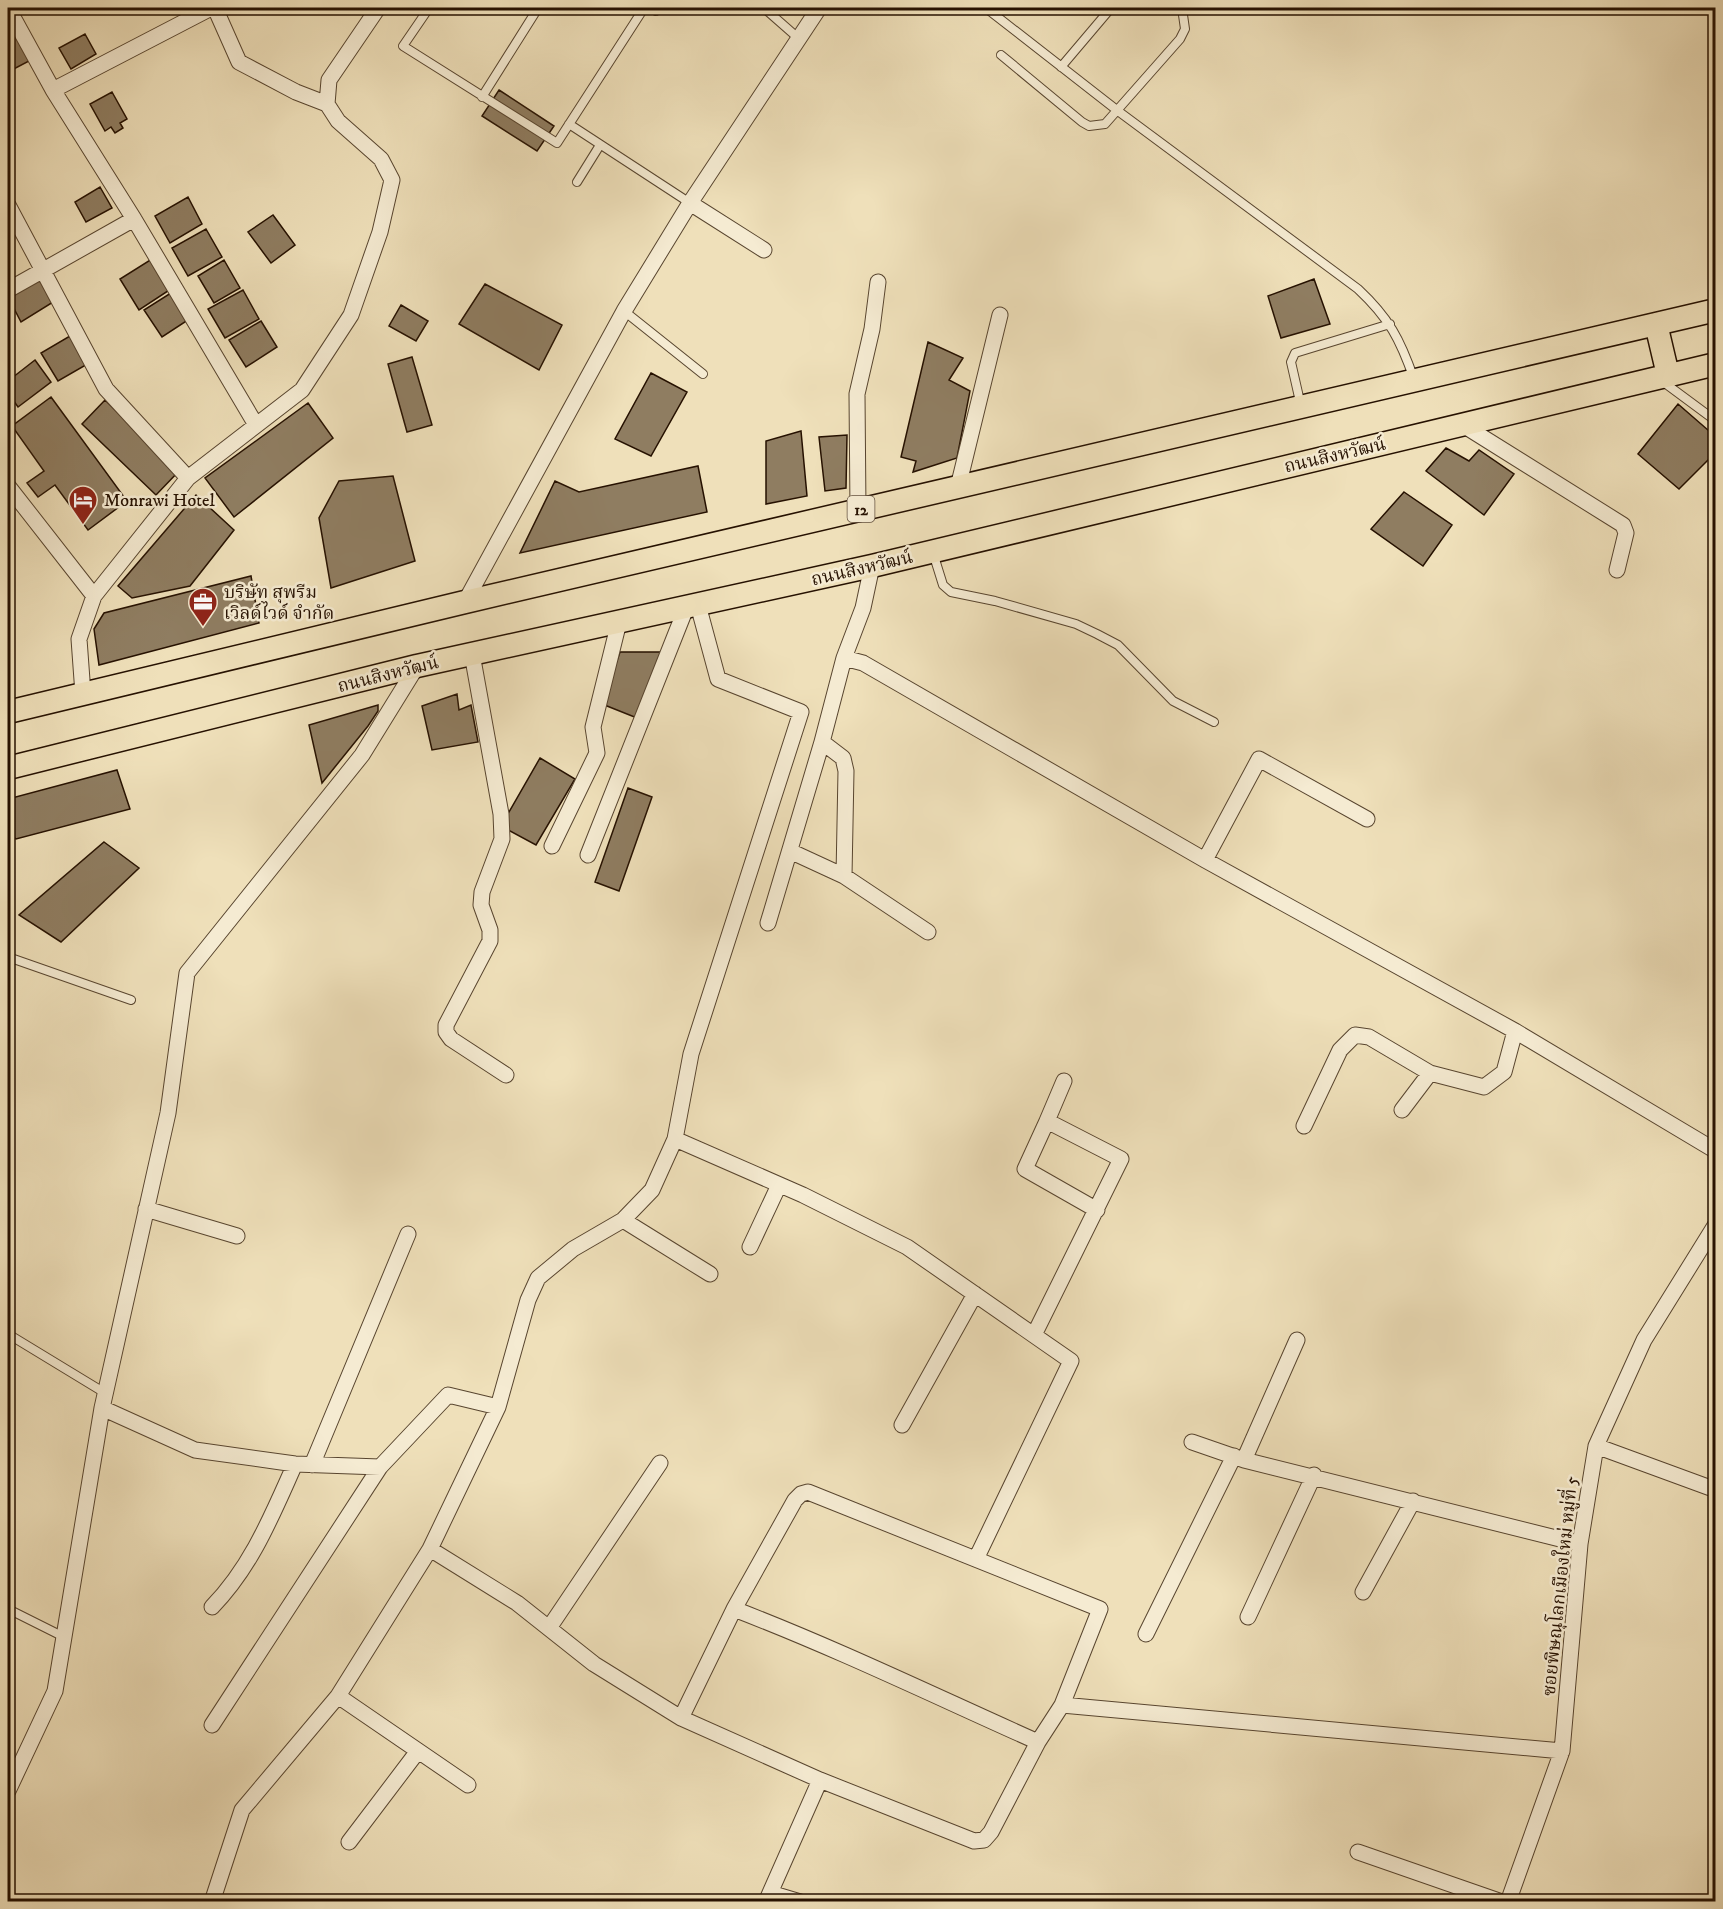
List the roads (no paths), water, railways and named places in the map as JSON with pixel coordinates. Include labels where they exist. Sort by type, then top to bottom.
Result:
[{"type":"main road","name":"12","points":[[8,712],[465,602],[1716,310]]},
{"type":"main road","points":[[1656,324],[1663,377]]},
{"type":"main road","name":"ถนนสิงหวัฒน์","points":[[8,768],[417,666],[872,566],[1716,364]]},
{"type":"street","points":[[8,8],[53,90],[134,219],[256,425]]},
{"type":"street","points":[[53,90],[213,8],[239,62],[296,92],[327,104],[339,121],[381,159],[392,180],[380,232],[351,315],[302,390],[189,478],[94,596],[80,639],[83,693]]},
{"type":"street","points":[[327,104],[329,80],[378,8]]},
{"type":"street","points":[[465,602],[624,311],[690,203],[797,37],[819,8]]},
{"type":"street","points":[[690,203],[764,250]]},
{"type":"street","points":[[8,206],[106,389],[189,478]]},
{"type":"street","points":[[8,290],[134,219]]},
{"type":"street","points":[[858,510],[857,394],[872,329],[878,282]]},
{"type":"street","points":[[958,487],[1000,315]]},
{"type":"street","points":[[1463,425],[1623,525],[1626,533],[1617,570]]},
{"type":"street","points":[[8,486],[94,596]]},
{"type":"street","points":[[768,923],[792,852],[844,658],[863,608],[872,566]]},
{"type":"street","points":[[588,855],[692,607]]},
{"type":"street","points":[[212,1902],[242,1810],[338,1696],[430,1549],[498,1407],[528,1300],[538,1278],[573,1250],[623,1220],[652,1190],[675,1139],[691,1054],[801,712],[718,679],[692,607]]},
{"type":"street","points":[[552,846],[597,753],[593,727],[619,622]]},
{"type":"street","points":[[472,654],[500,801],[502,839],[482,892],[481,905],[490,930],[490,941],[446,1024],[446,1032],[451,1039],[506,1075]]},
{"type":"street","points":[[844,658],[863,663],[1205,860],[1515,1031],[1716,1150]]},
{"type":"street","points":[[8,1791],[14,1757],[55,1691],[103,1401],[168,1113],[187,973],[362,755],[417,666]]},
{"type":"street","points":[[822,742],[843,758],[846,771],[844,876]]},
{"type":"street","points":[[1205,860],[1259,759],[1367,819]]},
{"type":"street","points":[[792,852],[844,876],[928,932]]},
{"type":"street","points":[[1304,1126],[1340,1050],[1355,1035],[1369,1037],[1430,1073],[1484,1087],[1504,1072],[1515,1031]]},
{"type":"street","points":[[1402,1110],[1430,1073]]},
{"type":"street","points":[[1064,1081],[1025,1169],[1097,1210]]},
{"type":"street","points":[[1034,1335],[1122,1159],[1047,1121]]},
{"type":"street","points":[[675,1139],[907,1246],[1071,1361],[976,1559]]},
{"type":"street","points":[[750,1247],[779,1185]]},
{"type":"street","points":[[146,1209],[237,1236]]},
{"type":"street","points":[[623,1220],[710,1274]]},
{"type":"street","name":"ซอยพิษณุโลกเมืองใหม่ หมู่ที่ 5","points":[[1508,1902],[1562,1751],[1580,1544],[1596,1446],[1644,1340],[1716,1224]]},
{"type":"street","points":[[312,1465],[408,1234]]},
{"type":"street","points":[[902,1425],[975,1294]]},
{"type":"street","points":[[1146,1635],[1239,1458],[1297,1340]]},
{"type":"street","points":[[212,1725],[380,1467],[448,1395],[498,1407]]},
{"type":"street","points":[[103,1401],[195,1450],[295,1464],[380,1467]]},
{"type":"street","points":[[1192,1442],[1239,1458],[1314,1475],[1580,1544]]},
{"type":"street","points":[[1596,1446],[1716,1490]]},
{"type":"street","points":[[549,1629],[660,1463]]},
{"type":"street","points":[[212,1607],[229,1589],[257,1548],[295,1464]]},
{"type":"street","points":[[1248,1617],[1314,1475]]},
{"type":"street","points":[[430,1549],[518,1603],[594,1664],[681,1718],[820,1780],[974,1841],[984,1840],[991,1832],[1038,1742],[1062,1705],[1100,1609],[808,1492],[801,1494],[795,1500],[734,1610],[681,1718]]},
{"type":"street","points":[[1363,1592],[1413,1501]]},
{"type":"street","points":[[734,1610],[811,1638],[847,1657],[1038,1742]]},
{"type":"street","points":[[338,1696],[468,1785]]},
{"type":"street","points":[[1062,1705],[1562,1751]]},
{"type":"street","points":[[349,1842],[418,1751]]},
{"type":"street","points":[[800,1902],[768,1897],[820,1780]]},
{"type":"street","points":[[1358,1852],[1502,1902]]},
{"type":"lane","points":[[429,8],[403,46],[557,143],[644,8]]},
{"type":"lane","points":[[482,97],[538,8]]},
{"type":"lane","points":[[764,8],[797,37]]},
{"type":"lane","points":[[986,8],[1118,111],[1358,289],[1390,324],[1404,350],[1414,381]]},
{"type":"lane","points":[[1061,67],[1112,8]]},
{"type":"lane","points":[[1001,55],[1089,126],[1105,124],[1180,39],[1185,29],[1182,8]]},
{"type":"lane","points":[[569,124],[690,203]]},
{"type":"lane","points":[[577,182],[600,145]]},
{"type":"lane","points":[[624,311],[703,374]]},
{"type":"lane","points":[[1301,407],[1291,362],[1295,352],[1390,324]]},
{"type":"lane","points":[[1663,377],[1716,421]]},
{"type":"lane","points":[[933,551],[943,585],[951,592],[995,601],[1076,624],[1097,634],[1118,645],[1173,701],[1214,722]]},
{"type":"lane","points":[[8,957],[131,1000]]},
{"type":"lane","points":[[8,1334],[103,1401]]},
{"type":"lane","points":[[8,1609],[64,1637]]},
{"type":"place","name":"Monrawi Hotel","points":[[83,526]]},
{"type":"place","name":"บริษัท สุพรีม เวิลด์ไวด์ จำกัด","points":[[203,628]]}]
